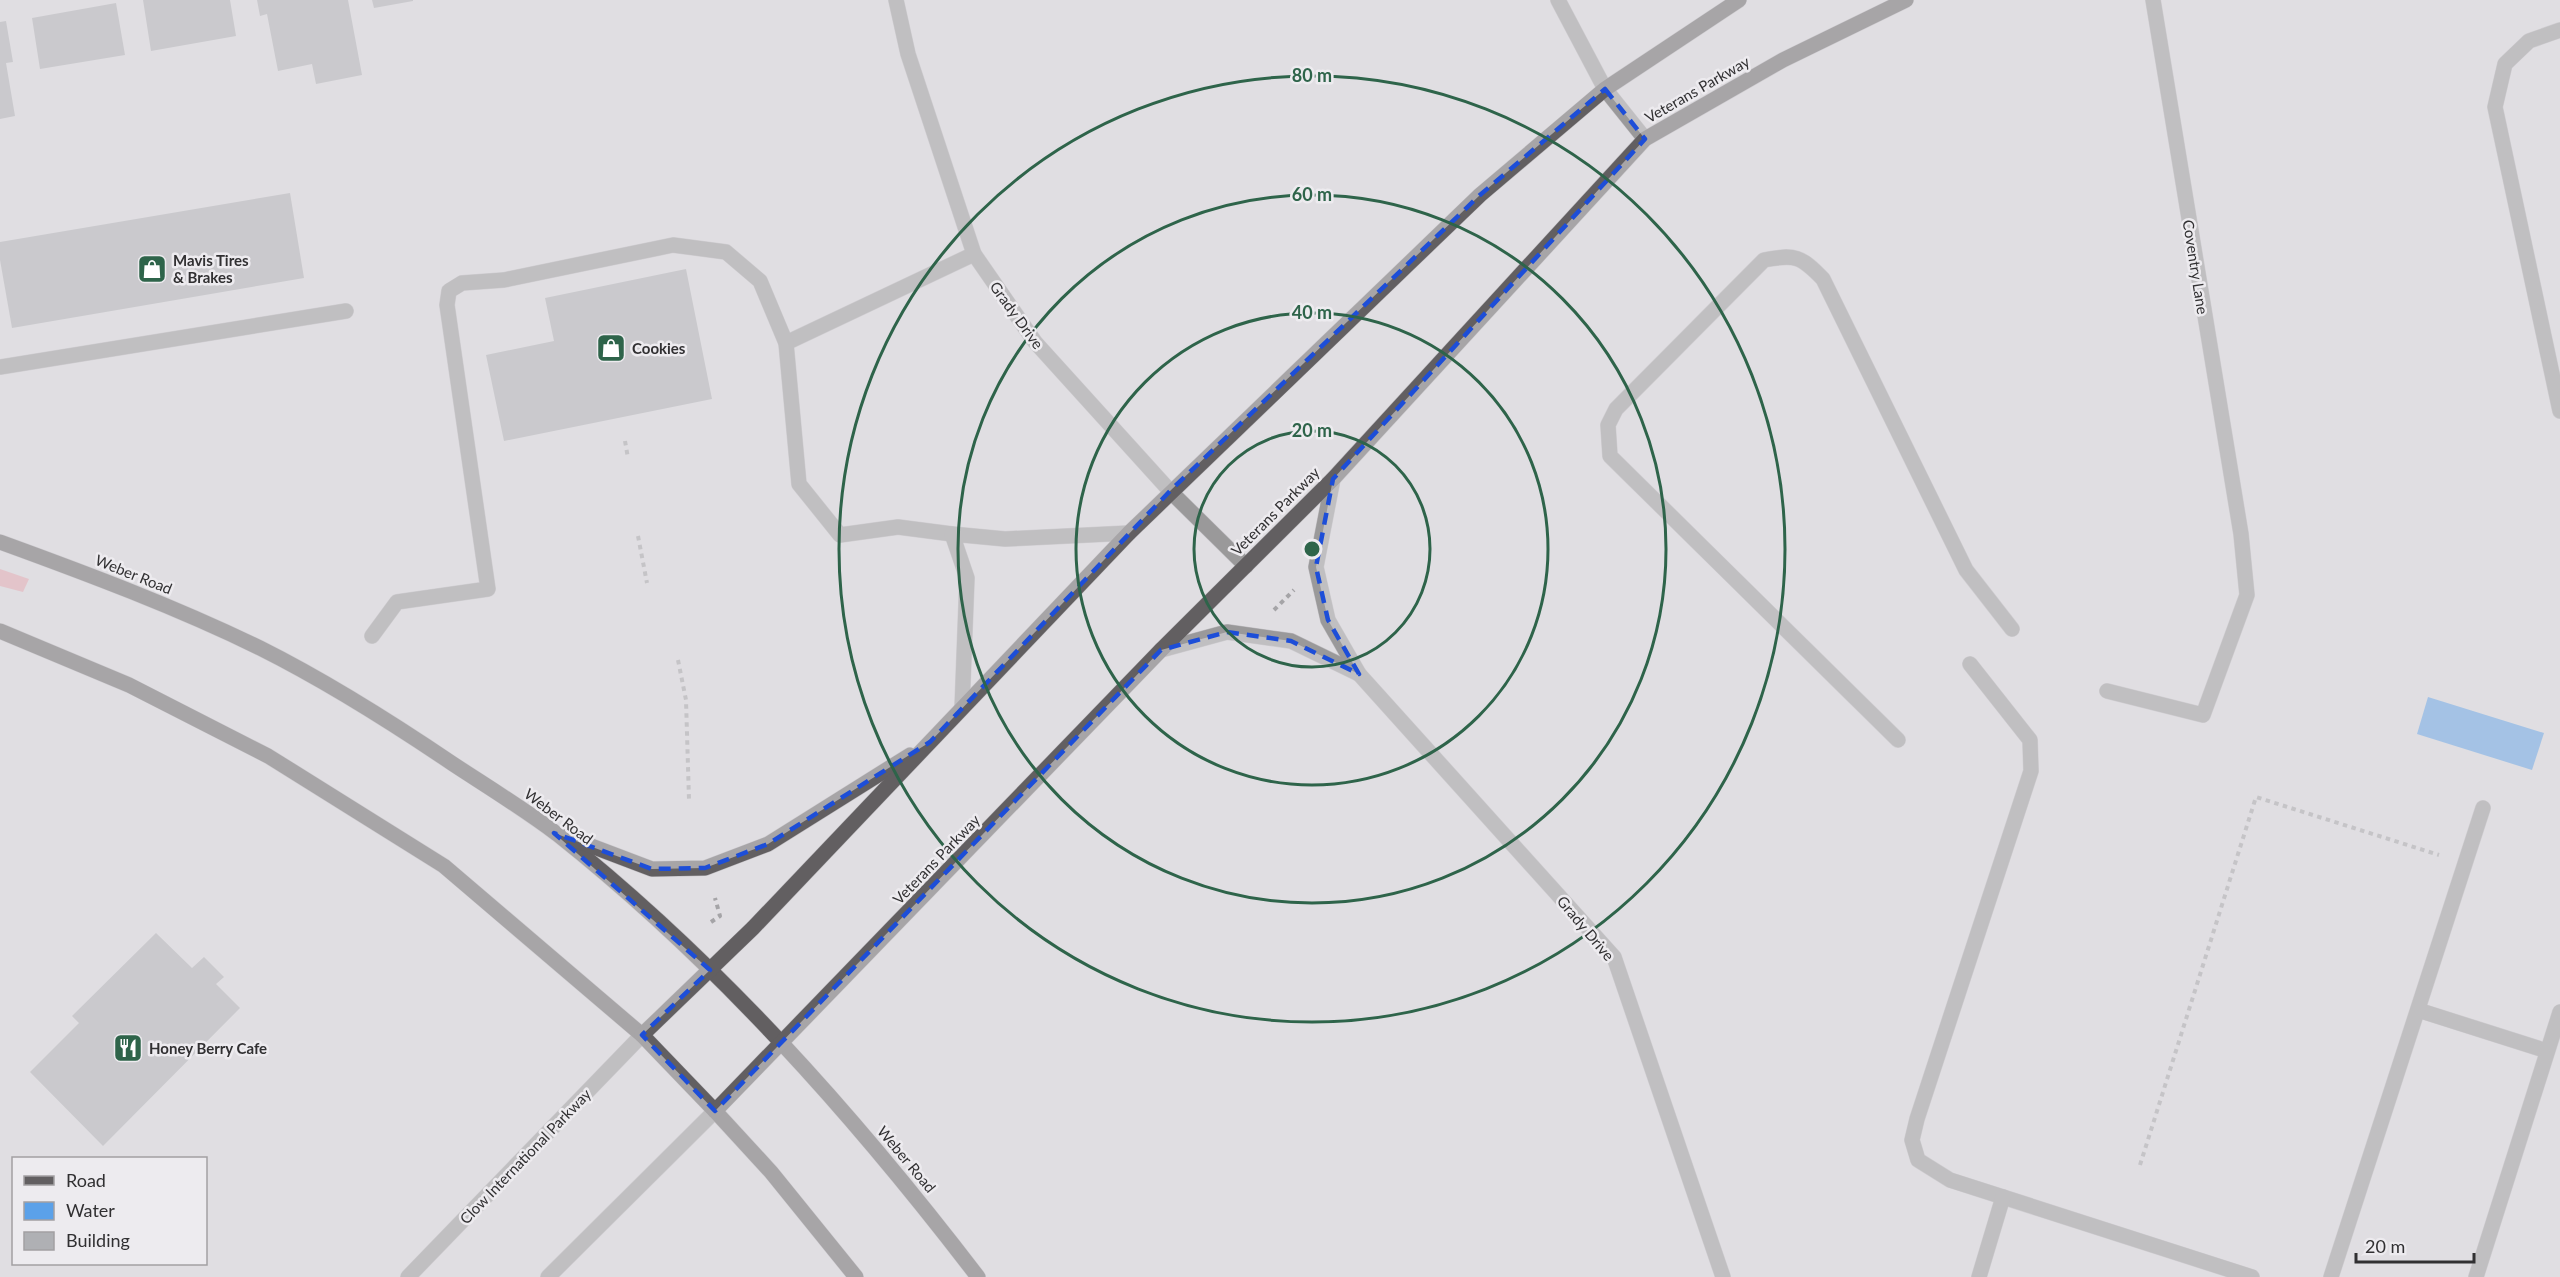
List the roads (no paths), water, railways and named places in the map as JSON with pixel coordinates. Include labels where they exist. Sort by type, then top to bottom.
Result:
[{"type":"main road","points":[[642,1035],[710,970],[1170,491],[1480,195],[1605,89],[1738,0]]},
{"type":"main road","name":"Veterans Parkway","points":[[716,1111],[1161,650],[1333,479],[1645,139],[1784,60],[1906,0]]},
{"type":"main road","name":"Weber Road","points":[[0,542],[123,587],[273,655],[381,714],[555,833],[657,919],[781,1043],[904,1181],[978,1277]]},
{"type":"main road","points":[[2,632],[129,685],[268,756],[444,866],[642,1035],[771,1172],[856,1277]]},
{"type":"main road","points":[[555,833],[652,869],[705,868],[768,844],[930,742]]},
{"type":"street","name":"Grady Drive","points":[[896,0],[908,54],[974,254],[1035,342],[1170,491],[1246,566]]},
{"type":"street","points":[[1558,0],[1605,89],[1645,139]]},
{"type":"street","name":"Coventry Lane","points":[[2107,691],[2203,715],[2247,595],[2241,534],[2153,0]]},
{"type":"street","points":[[2560,30],[2529,41],[2505,64],[2494,107],[2560,411]]},
{"type":"street","points":[[372,636],[397,602],[488,589],[447,305],[449,291],[462,283],[504,280],[673,245],[726,252],[760,281],[786,343],[799,484],[840,535],[898,527],[1005,538],[1129,533]]},
{"type":"street","points":[[786,343],[974,254]]},
{"type":"street","points":[[1898,740],[1610,456],[1608,425],[1616,409],[1764,260],[1788,256],[1805,261],[1823,279],[1966,570],[2012,629]]},
{"type":"street","points":[[0,367],[346,312]]},
{"type":"street","name":"Grady Drive","points":[[1333,479],[1317,571],[1328,620],[1359,674],[1614,957],[1723,1277]]},
{"type":"street","points":[[952,534],[967,578],[962,708]]},
{"type":"street","name":"Grady Drive","points":[[1161,650],[1227,632],[1291,641],[1359,674]]},
{"type":"street","points":[[1970,664],[2030,740],[2031,771],[1917,1119],[1912,1140],[1918,1160],[1950,1180],[2252,1277]]},
{"type":"street","points":[[2331,1277],[2483,808]]},
{"type":"street","points":[[2418,1010],[2547,1051]]},
{"type":"street","points":[[2476,1277],[2560,1012]]},
{"type":"street","name":"Clow International Parkway","points":[[408,1277],[642,1035]]},
{"type":"street","points":[[548,1277],[716,1111]]},
{"type":"street","points":[[1979,1277],[2003,1197]]},
{"type":"water","points":[[2428,697],[2544,733],[2532,770],[2417,734]]},
{"type":"place","name":"Mavis Tires & Brakes","points":[[152,269]]},
{"type":"place","name":"Cookies","points":[[611,348]]},
{"type":"place","name":"Honey Berry Cafe","points":[[128,1048]]}]
